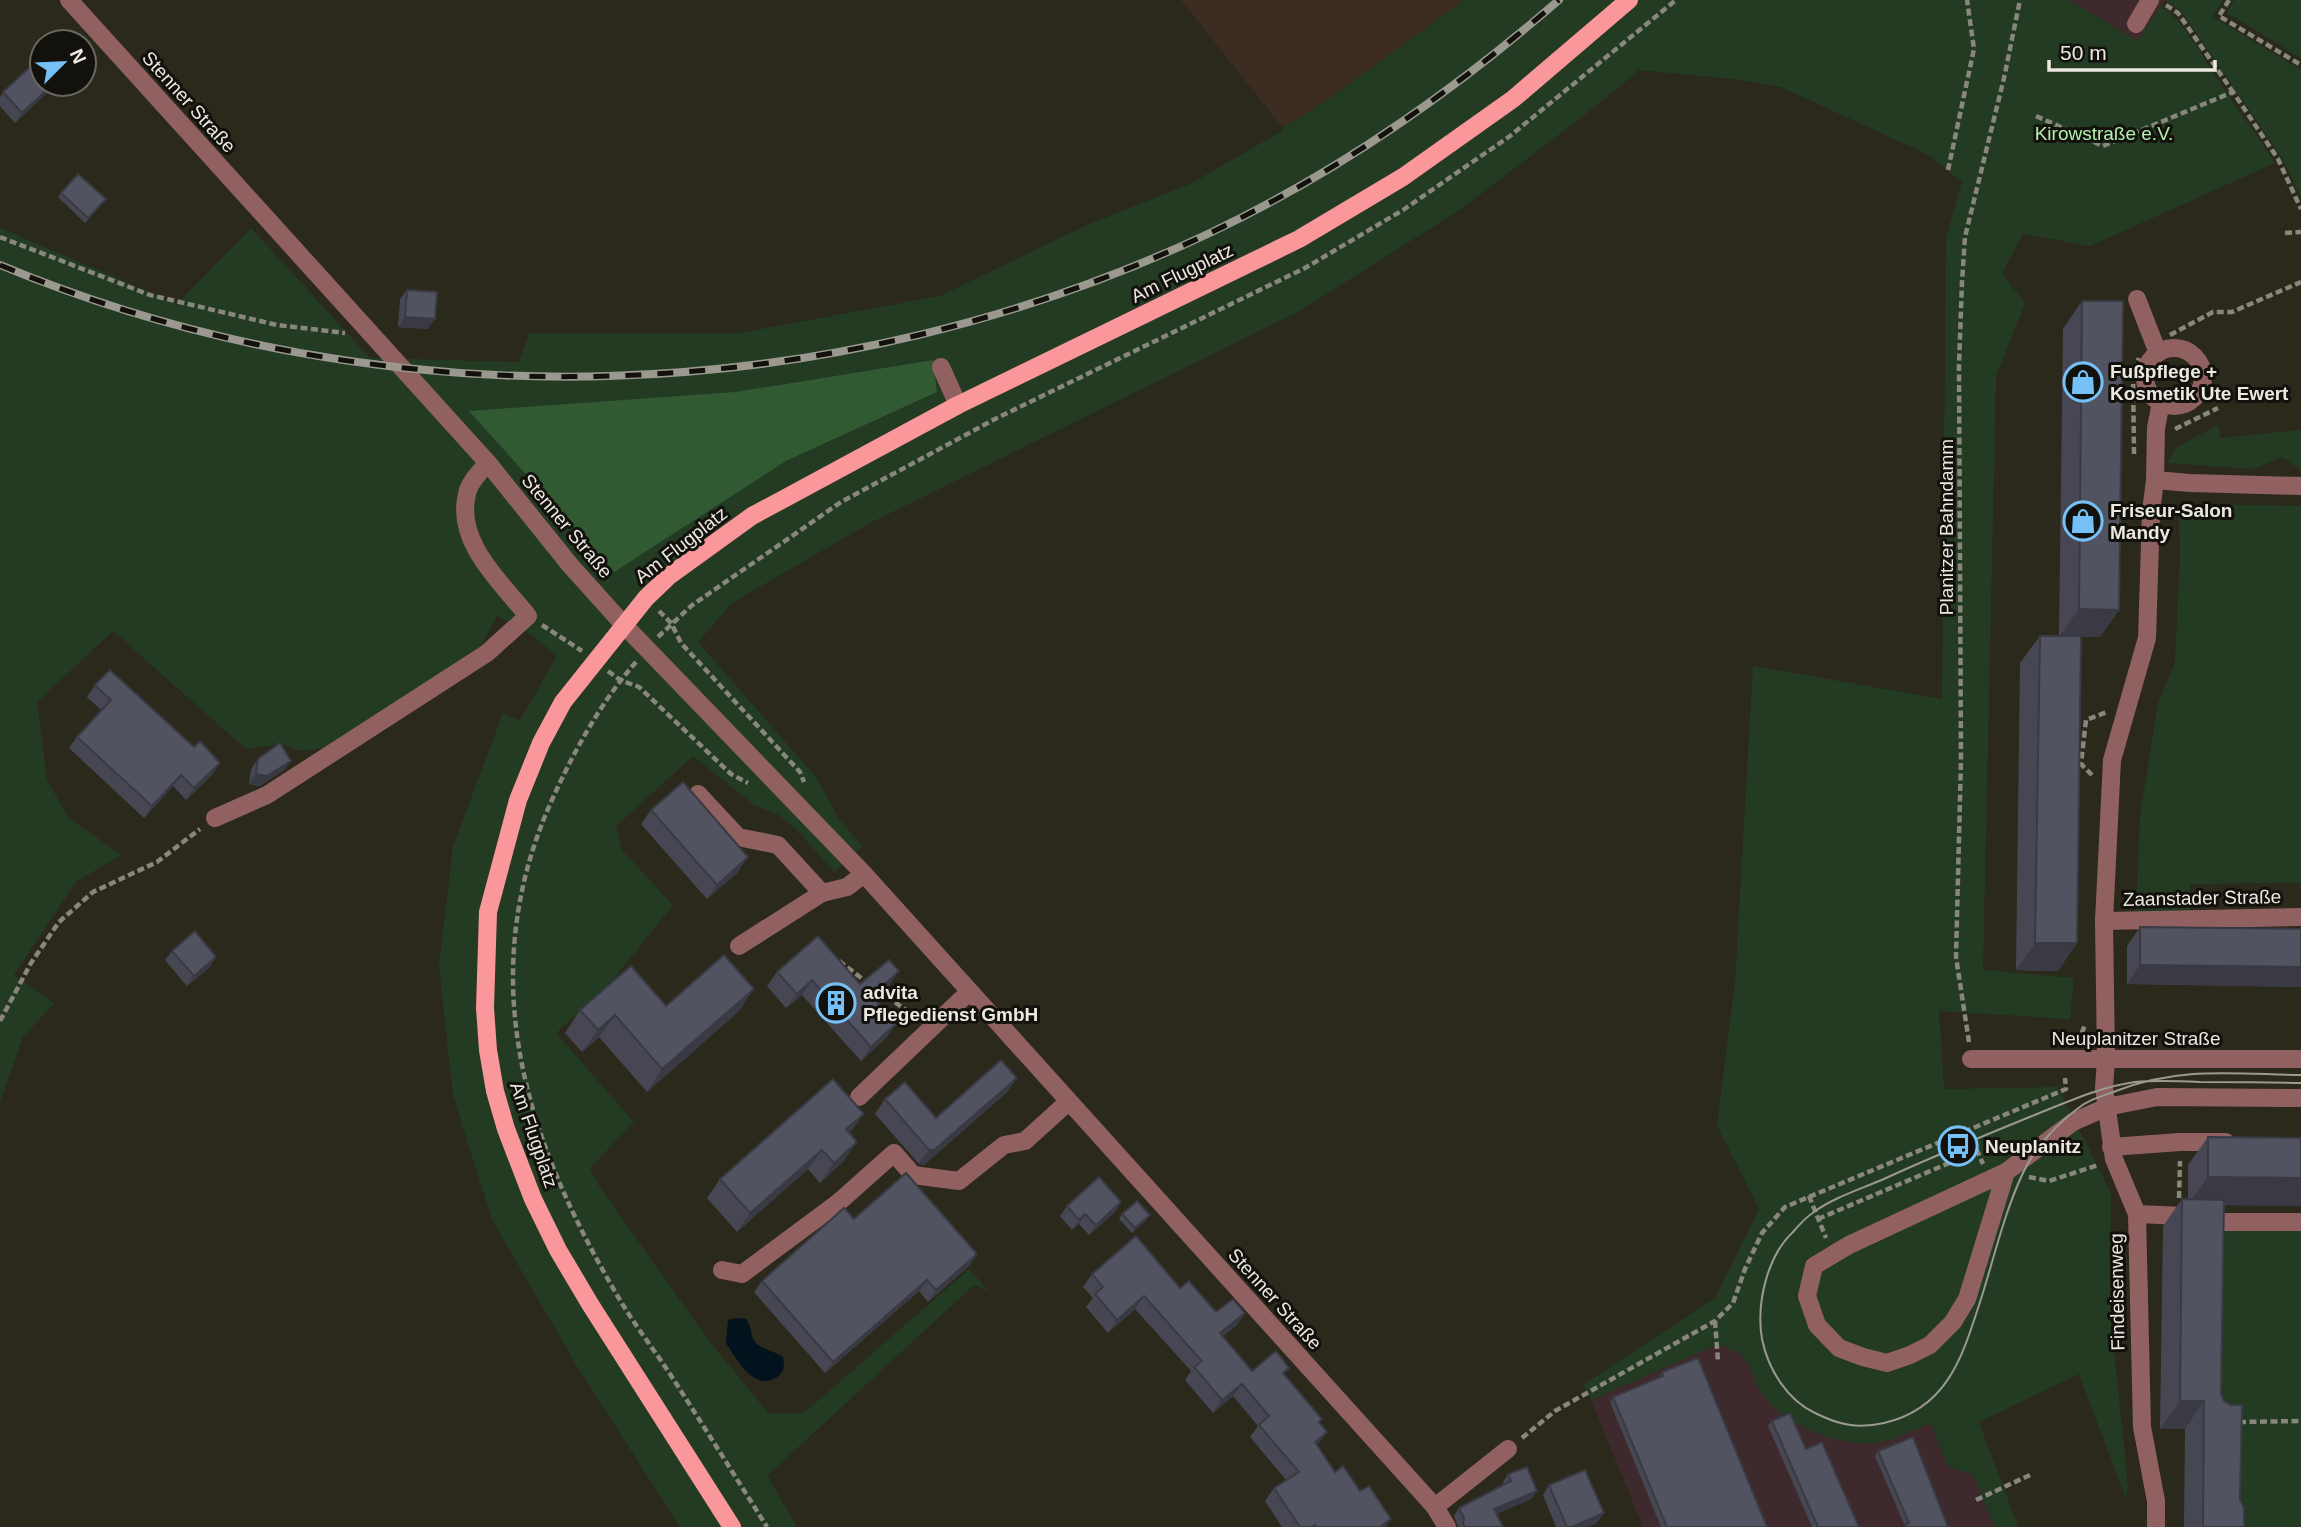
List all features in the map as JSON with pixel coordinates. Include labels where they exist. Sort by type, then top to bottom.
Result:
[{"type":"main road","name":"Am Flugplatz","points":[[732,1527],[558,1250],[533,1199],[506,1129],[488,1050],[485,961],[488,912],[519,800],[541,743],[563,702],[646,598],[669,576],[752,516],[958,405],[1299,239],[1404,177],[1513,99],[1629,0]]},
{"type":"street","name":"Stenner Straße","points":[[69,0],[488,463],[570,565],[646,650],[864,874],[1435,1507],[1447,1527]]},
{"type":"street","points":[[2136,24],[2150,0]]},
{"type":"street","points":[[2137,299],[2158,352]]},
{"type":"street","points":[[2167,349],[2185,350],[2199,362],[2203,380],[2195,396],[2188,402],[2179,405],[2161,402],[2153,396],[2146,378],[2151,359],[2158,352],[2167,349]]},
{"type":"street","points":[[940,367],[958,405]]},
{"type":"street","name":"Zaanstader Straße","points":[[2106,1060],[2104,921],[2112,761],[2147,638],[2151,512],[2156,428],[2161,402]]},
{"type":"street","points":[[215,818],[267,795],[487,653],[528,615],[481,557],[466,528],[467,494],[474,479],[488,463]]},
{"type":"street","points":[[2155,480],[2190,484],[2301,486]]},
{"type":"street","points":[[698,794],[738,837],[778,845],[821,893]]},
{"type":"street","points":[[739,946],[821,893],[847,887],[864,874]]},
{"type":"street","name":"Zaanstader Straße","points":[[2104,921],[2301,917]]},
{"type":"street","points":[[859,1097],[969,992]]},
{"type":"street","name":"Neuplanitzer Straße","points":[[1971,1059],[2301,1059]]},
{"type":"street","name":"Findeisenweg","points":[[2106,1060],[2104,1088],[2112,1153],[2137,1214],[2141,1427],[2156,1501],[2156,1527]]},
{"type":"street","points":[[2006,1172],[1967,1299],[1953,1322],[1930,1345],[1887,1363],[1839,1348],[1816,1325],[1807,1296],[1814,1266],[1832,1253],[2006,1172],[2073,1122],[2107,1107],[2157,1097],[2301,1098]]},
{"type":"street","points":[[722,1270],[742,1274],[839,1202],[894,1153],[913,1175],[959,1181],[1004,1145],[1025,1141],[1068,1102]]},
{"type":"street","points":[[2112,1153],[2180,1142],[2249,1143]]},
{"type":"street","points":[[2137,1214],[2208,1217],[2216,1228],[2301,1222]]},
{"type":"street","points":[[1435,1507],[1508,1449]]},
{"type":"path","points":[[646,650],[691,606],[841,502],[997,418],[1305,268],[1403,210],[1510,136],[1676,0]]},
{"type":"path","points":[[1948,170],[1974,49],[1967,0]]},
{"type":"path","name":"Planitzer Bahndamm","points":[[1971,1059],[1956,957],[1961,759],[1959,365],[1962,282],[1965,237],[2020,0]]},
{"type":"path","points":[[2160,0],[2178,13],[2234,92],[2278,159],[2301,209]]},
{"type":"path","points":[[2229,0],[2219,16],[2301,65]]},
{"type":"path","points":[[2036,116],[2103,146],[2234,92]]},
{"type":"path","points":[[2285,233],[2301,232]]},
{"type":"path","points":[[0,237],[150,295],[277,325],[332,333],[370,334]]},
{"type":"path","points":[[2158,352],[2169,335],[2213,313],[2232,312],[2301,282]]},
{"type":"path","points":[[646,598],[671,623],[681,643],[800,772],[809,798],[804,810]]},
{"type":"path","points":[[528,615],[620,680],[639,687],[731,774],[753,786]]},
{"type":"path","points":[[620,680],[569,762],[537,834],[517,907],[513,992],[518,1050],[525,1085],[545,1152],[576,1219],[618,1297],[767,1527]]},
{"type":"path","points":[[2094,777],[2081,764],[2086,720],[2107,712]]},
{"type":"path","points":[[0,1021],[31,963],[59,922],[93,892],[157,862],[215,818]]},
{"type":"path","points":[[830,964],[837,960],[932,1028]]},
{"type":"path","points":[[1508,1449],[1555,1411],[1715,1321],[1733,1303],[1762,1233],[1785,1207],[2066,1089],[2063,1046],[2079,1040],[2085,1025],[2086,1012]]},
{"type":"path","points":[[1968,1130],[1983,1164]]},
{"type":"path","points":[[2180,1142],[2180,1216]]},
{"type":"path","points":[[1818,1219],[1977,1151]]},
{"type":"path","points":[[2049,1181],[2112,1153]]},
{"type":"path","points":[[1809,1196],[1832,1253]]},
{"type":"path","points":[[1715,1321],[1718,1361]]},
{"type":"path","points":[[2234,1422],[2301,1421]]},
{"type":"path","points":[[1976,1500],[2029,1475]]},
{"type":"shaded area","points":[[1181,0],[1464,0],[1330,98],[1283,128]]},
{"type":"shaded area","points":[[2069,0],[2165,0],[2138,41]]},
{"type":"shaded area","points":[[1716,1345],[1734,1348],[1744,1357],[1764,1396],[1876,1443],[1931,1423],[1947,1466],[1973,1475],[1995,1527],[1643,1527],[1591,1400]]},
{"type":"green space","name":"Kirowstraße e.V.","points":[[1464,0],[2069,0],[2138,41],[2161,5],[2189,35],[2275,163],[2090,246],[2023,234],[2002,274],[2025,303],[1996,376],[1983,970],[2074,978],[2070,1019],[1939,1011],[1944,1089],[2058,1087],[2111,1193],[2110,1313],[2128,1485],[2126,1499],[2079,1374],[1979,1422],[2018,1527],[1995,1527],[1973,1475],[1947,1466],[1931,1423],[1875,1443],[1845,1441],[1814,1432],[1774,1407],[1758,1386],[1748,1363],[1729,1348],[1716,1345],[1591,1400],[1583,1385],[1715,1298],[1759,1209],[1717,1126],[1735,983],[1753,666],[1942,699],[1946,238],[1962,182],[1929,155],[1781,87],[1733,79],[1639,70],[1461,209],[1298,312],[870,523],[732,603],[698,642],[816,777],[839,819],[862,846],[834,872],[798,831],[778,814],[754,805],[693,756],[616,826],[622,850],[673,905],[612,981],[556,1033],[634,1122],[590,1168],[599,1186],[707,1338],[768,1413],[804,1413],[969,1269],[989,1291],[974,1285],[767,1476],[797,1527],[680,1527],[578,1368],[492,1220],[453,1095],[439,966],[453,846],[503,713],[520,720],[557,656],[525,630],[497,616],[481,646],[330,747],[301,751],[281,744],[246,749],[113,631],[37,702],[47,780],[68,817],[121,855],[76,882],[14,975],[54,1003],[23,1037],[0,1102],[0,228],[177,304],[251,228],[370,358],[519,362],[529,333],[739,333],[940,296],[1087,225],[1190,184],[1282,131]],"holes":[[[932,360],[937,392],[786,461],[735,392]]]},
{"type":"green space","points":[[2166,0],[2223,0],[2213,17],[2301,70],[2301,197],[2282,158],[2181,11]]},
{"type":"green space","points":[[2234,0],[2301,0],[2301,58],[2227,13]]},
{"type":"green space","points":[[933,360],[937,392],[786,461],[614,572],[469,411],[735,392]]},
{"type":"green space","points":[[2218,425],[2220,438],[2301,430],[2301,470],[2282,457],[2253,469],[2167,463],[2177,447]]},
{"type":"green space","points":[[2199,504],[2301,506],[2301,883],[2190,884],[2190,912],[2136,912],[2140,816],[2158,704],[2175,662],[2179,516]]},
{"type":"green space","points":[[2301,1230],[2301,1527],[2239,1527],[2220,1418],[2221,1231]]},
{"type":"water","points":[[746,1319],[753,1340],[758,1345],[783,1357],[783,1368],[777,1377],[761,1381],[747,1372],[735,1357],[726,1343],[728,1320]]},
{"type":"building","points":[[28,69],[28,98],[38,98],[22,113],[3,92]]},
{"type":"building","points":[[78,174],[106,199],[88,218],[61,193]]},
{"type":"building","points":[[407,290],[437,292],[435,319],[405,317]]},
{"type":"building","points":[[2082,301],[2123,301],[2119,610],[2079,609]]},
{"type":"building","points":[[2040,636],[2081,636],[2077,943],[2035,943]]},
{"type":"building","points":[[110,670],[194,747],[200,741],[220,763],[194,788],[181,775],[152,806],[77,737],[111,700],[95,685]]},
{"type":"building","points":[[280,743],[291,761],[267,776],[256,774],[258,759]]},
{"type":"building","points":[[683,782],[748,857],[717,885],[651,810]]},
{"type":"building","points":[[2140,927],[2301,929],[2301,967],[2140,965]]},
{"type":"building","points":[[195,931],[216,957],[194,976],[172,951]]},
{"type":"building","points":[[818,936],[860,984],[889,960],[899,971],[872,996],[896,1024],[871,1047],[812,980],[797,994],[777,972]]},
{"type":"building","points":[[724,955],[754,989],[662,1069],[615,1015],[598,1030],[580,1010],[631,966],[666,1006]]},
{"type":"building","points":[[1001,1060],[1017,1078],[934,1150],[929,1150],[885,1099],[905,1082],[936,1118]]},
{"type":"building","points":[[833,1079],[864,1114],[846,1129],[857,1142],[834,1163],[822,1150],[750,1213],[720,1179]]},
{"type":"building","points":[[2208,1137],[2301,1138],[2301,1178],[2208,1177]]},
{"type":"building","points":[[906,1173],[977,1254],[936,1290],[927,1280],[833,1362],[762,1281],[844,1208],[854,1219]]},
{"type":"building","points":[[1099,1177],[1121,1202],[1096,1225],[1085,1214],[1079,1220],[1067,1206]]},
{"type":"building","points":[[2182,1199],[2224,1200],[2221,1393],[2224,1401],[2231,1405],[2242,1405],[2240,1499],[2244,1508],[2244,1527],[2203,1527],[2204,1401],[2180,1401]]},
{"type":"building","points":[[1137,1201],[1150,1215],[1135,1228],[1122,1214]]},
{"type":"building","points":[[1136,1236],[1180,1288],[1189,1281],[1216,1312],[1233,1299],[1245,1313],[1220,1333],[1252,1371],[1276,1351],[1289,1368],[1283,1373],[1322,1419],[1319,1422],[1327,1432],[1315,1442],[1335,1472],[1343,1466],[1360,1491],[1369,1486],[1391,1519],[1380,1527],[1300,1527],[1274,1488],[1299,1472],[1259,1425],[1269,1416],[1242,1384],[1222,1400],[1194,1367],[1202,1361],[1144,1296],[1117,1320],[1095,1294],[1103,1287],[1092,1274]]},
{"type":"building","points":[[1698,1358],[1767,1527],[1667,1527],[1613,1397],[1663,1376],[1662,1372]]},
{"type":"building","points":[[1790,1413],[1806,1449],[1822,1442],[1859,1527],[1818,1527],[1772,1421]]},
{"type":"building","points":[[1913,1437],[1948,1527],[1907,1527],[1906,1524],[1909,1523],[1878,1451]]},
{"type":"building","points":[[1527,1467],[1537,1491],[1494,1509],[1503,1527],[1465,1527],[1459,1508],[1511,1481],[1508,1474]]},
{"type":"building","points":[[1585,1470],[1604,1513],[1567,1527],[1549,1485]]},
{"type":"tram line","points":[[2301,1075],[2207,1073],[2162,1078],[2139,1083],[2095,1098],[2069,1116],[2038,1148],[2022,1175],[1960,1358],[1939,1392],[1906,1416],[1866,1426],[1832,1420],[1815,1413],[1796,1400],[1774,1372],[1762,1339],[1761,1311],[1765,1281],[1784,1242],[1808,1216],[1830,1202],[1995,1131],[2108,1088],[2143,1081],[2151,1081],[2301,1083]]},
{"type":"railway","points":[[0,265],[148,317],[300,353],[454,373],[609,376],[764,364],[917,335],[1067,291],[1212,232],[1305,183],[1393,128],[1478,66],[1559,0]]},
{"type":"place","name":"Fußpflege + Kosmetik Ute Ewert","points":[[2083,382]]},
{"type":"place","name":"Friseur-Salon Mandy","points":[[2083,521]]},
{"type":"place","name":"advita Pflegedienst GmbH","points":[[836,1003]]},
{"type":"place","name":"Neuplanitz","points":[[1958,1146]]}]
